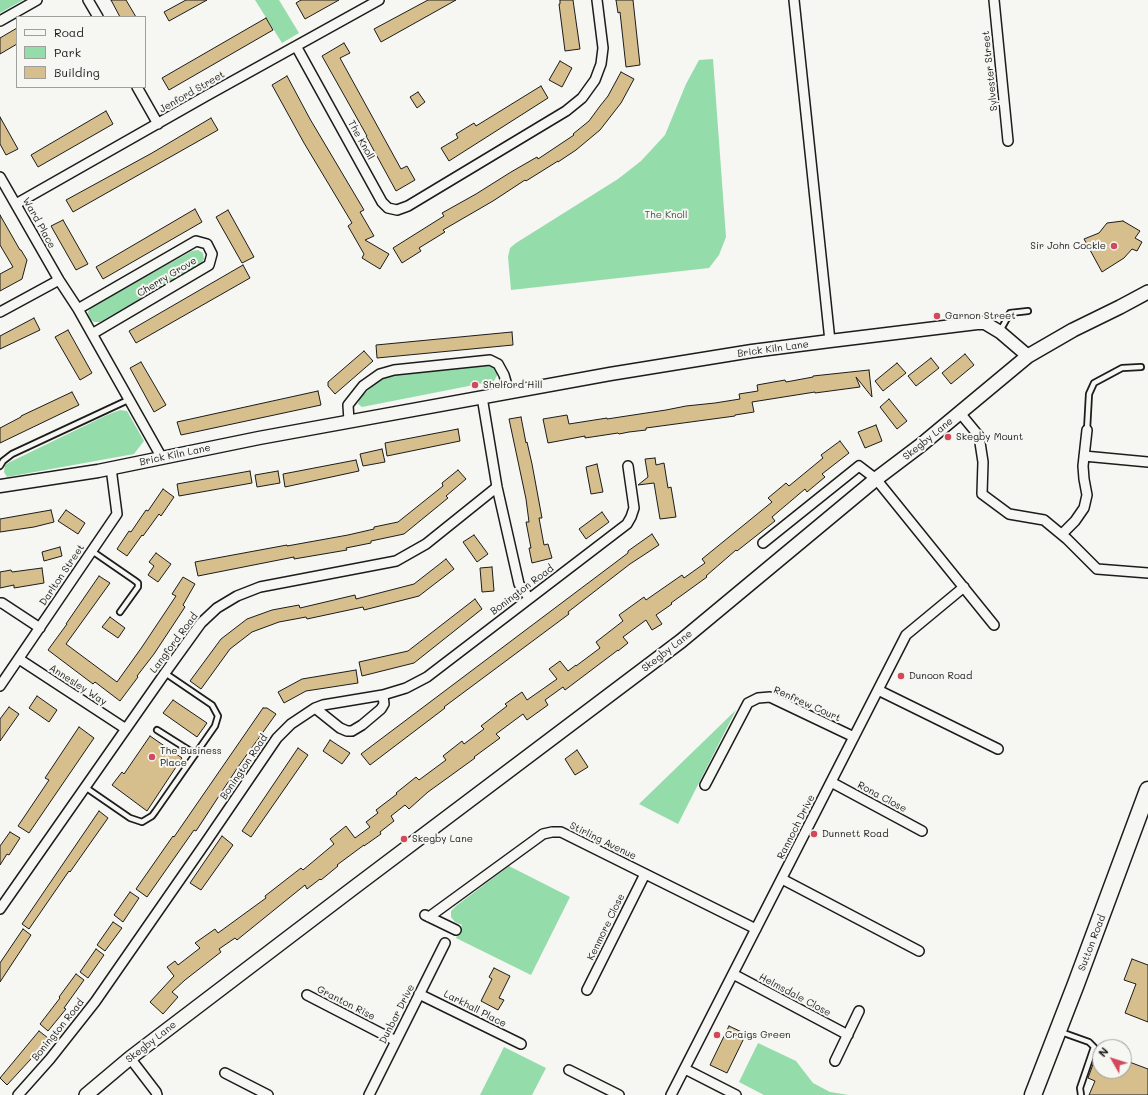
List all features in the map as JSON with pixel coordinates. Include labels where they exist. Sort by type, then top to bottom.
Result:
[{"type":"highway","name":"Sutton Road","points":[[1033,1095],[1148,790]]},
{"type":"main road","name":"Skegby Lane","points":[[86,1095],[130,1058],[681,641],[876,479],[921,445],[1028,356],[1073,330],[1142,301],[1148,292]]},
{"type":"street","points":[[0,21],[37,0]]},
{"type":"street","points":[[88,0],[97,16]]},
{"type":"street","name":"Jenford Street","points":[[16,204],[379,0]]},
{"type":"street","name":"The Knoll","points":[[296,46],[382,202],[388,208],[397,210],[408,206],[566,111],[582,98],[595,80],[601,64],[603,48],[597,0]]},
{"type":"street","points":[[794,0],[830,341]]},
{"type":"street","name":"Sylvester Street","points":[[994,0],[1008,141]]},
{"type":"street","points":[[138,88],[158,124]]},
{"type":"street","name":"Ward Place","points":[[0,177],[59,280]]},
{"type":"street","name":"Cherry Grove","points":[[78,309],[196,241],[207,244],[210,249],[212,254],[209,265],[92,334]]},
{"type":"street","points":[[0,312],[59,280],[78,309],[162,458]]},
{"type":"street","name":"Brick Kiln Lane","points":[[0,486],[111,468],[259,438],[509,392],[736,354],[830,341],[985,323],[1000,332],[1028,356]]},
{"type":"street","points":[[349,421],[348,404],[363,386],[380,374],[394,370],[490,360],[498,364],[504,375],[509,392]]},
{"type":"street","points":[[482,397],[497,487],[519,584],[530,598]]},
{"type":"street","points":[[960,413],[979,436],[983,462],[982,494],[1009,514],[1044,520],[1062,534],[1097,570],[1148,572]]},
{"type":"street","points":[[1062,534],[1075,522],[1084,508],[1087,494],[1084,479],[1084,456],[1087,430]]},
{"type":"street","points":[[1084,456],[1148,462]]},
{"type":"street","name":"Bonington Road","points":[[18,1095],[50,1059],[95,1002],[277,738],[291,724],[315,708],[323,705],[383,695],[406,688],[427,677],[627,524],[634,508],[628,466]]},
{"type":"street","points":[[763,543],[859,466],[876,479],[994,624]]},
{"type":"street","name":"Darlton Street","points":[[0,686],[117,514],[111,468]]},
{"type":"street","name":"Langford Road","points":[[0,910],[164,673],[201,623],[217,608],[237,596],[260,587],[396,560],[426,544],[497,487]]},
{"type":"street","name":"Rannoch Drive","points":[[672,1095],[906,634],[964,587]]},
{"type":"street","points":[[0,603],[40,628]]},
{"type":"street","name":"Annesley Way","points":[[19,659],[126,729]]},
{"type":"street","points":[[878,690],[998,749]]},
{"type":"street","points":[[315,708],[340,728],[347,731],[352,731],[381,709],[384,704],[383,695]]},
{"type":"street","name":"Renfrew Court","points":[[704,785],[748,703],[758,698],[770,697],[854,737]]},
{"type":"street","name":"Rona Close","points":[[831,782],[922,831]]},
{"type":"street","name":"Stirling Avenue","points":[[456,930],[427,916],[543,834],[552,832],[561,832],[756,929]]},
{"type":"street","name":"Kenmore Close","points":[[587,990],[645,874]]},
{"type":"street","points":[[782,879],[919,951]]},
{"type":"street","name":"Dunbar Drive","points":[[369,1095],[445,943]]},
{"type":"street","name":"Helmsdale Close","points":[[733,974],[848,1035]]},
{"type":"street","name":"Larkhall Place","points":[[419,994],[521,1044]]},
{"type":"street","name":"Granton Rise","points":[[307,995],[396,1041]]},
{"type":"street","points":[[835,1061],[859,1011]]},
{"type":"street","points":[[130,1058],[157,1095]]},
{"type":"street","points":[[685,1069],[736,1095]]},
{"type":"street","points":[[569,1070],[619,1095]]},
{"type":"street","points":[[225,1074],[252,1091],[268,1095]]},
{"type":"lane","points":[[1000,332],[1010,313],[1028,311]]},
{"type":"lane","points":[[1087,430],[1090,394],[1094,382],[1122,368],[1140,367]]},
{"type":"lane","points":[[0,466],[12,454],[128,400]]},
{"type":"lane","points":[[92,551],[138,583],[138,588],[120,612]]},
{"type":"lane","points":[[85,787],[130,818],[142,822],[152,816],[215,726],[218,716],[212,704],[164,673]]},
{"type":"lane","points":[[157,730],[195,754]]},
{"type":"lane","points":[[1058,1031],[1089,1042],[1094,1047],[1080,1088],[1081,1095]]},
{"type":"green space","points":[[0,0],[23,0],[0,13]]},
{"type":"green space","points":[[255,0],[279,0],[299,33],[282,43]]},
{"type":"green space","name":"The Knoll","points":[[713,59],[726,237],[719,255],[709,268],[511,290],[508,257],[510,248],[618,179],[641,161],[665,135],[686,84],[699,60]]},
{"type":"green space","points":[[198,250],[203,253],[204,259],[201,264],[100,322],[94,322],[89,319],[88,312],[91,307],[192,251]]},
{"type":"green space","points":[[487,365],[493,367],[499,372],[494,381],[362,407],[358,404],[360,398],[378,381],[395,374]]},
{"type":"green space","points":[[120,410],[127,411],[144,441],[134,454],[7,477],[4,472],[5,465],[10,462]]},
{"type":"green space","points":[[736,710],[678,824],[639,804]]},
{"type":"green space","points":[[509,866],[570,897],[531,975],[456,938],[462,925],[455,922],[451,917],[451,911],[456,906]]},
{"type":"green space","points":[[758,1043],[796,1061],[813,1083],[830,1092],[849,1095],[764,1095],[739,1082]]},
{"type":"green space","points":[[504,1047],[546,1068],[532,1095],[480,1095]]},
{"type":"building","points":[[111,0],[126,0],[135,16],[119,16]]},
{"type":"building","points":[[186,0],[207,0],[169,21],[164,12]]},
{"type":"building","points":[[301,0],[339,0],[305,19],[296,3]]},
{"type":"building","points":[[428,0],[456,0],[381,42],[374,29]]},
{"type":"building","points":[[560,0],[573,0],[580,49],[565,51],[559,4]]},
{"type":"building","points":[[616,0],[633,0],[640,65],[626,67],[620,12],[618,13]]},
{"type":"building","points":[[266,18],[273,30],[169,90],[162,78]]},
{"type":"building","points":[[16,29],[16,45],[0,54],[0,38]]},
{"type":"building","points":[[344,43],[350,53],[340,58],[401,169],[407,166],[415,180],[396,191],[322,56]]},
{"type":"building","points":[[560,61],[572,68],[562,87],[549,80]]},
{"type":"building","points":[[621,72],[634,79],[621,103],[600,130],[576,150],[558,162],[526,181],[525,180],[493,201],[443,230],[445,232],[419,248],[421,251],[402,263],[393,248],[444,216],[442,213],[537,157],[538,159],[574,135],[573,134],[589,121],[608,96]]},
{"type":"building","points":[[287,76],[310,119],[364,210],[360,212],[374,236],[365,240],[389,254],[380,269],[362,258],[364,254],[348,226],[352,223],[304,143],[272,85]]},
{"type":"building","points":[[541,86],[548,98],[449,161],[441,148],[458,138],[456,134],[474,123],[476,126]]},
{"type":"building","points":[[418,92],[425,102],[417,108],[410,97]]},
{"type":"building","points":[[106,111],[113,124],[38,167],[31,155]]},
{"type":"building","points":[[0,117],[18,149],[6,155],[0,144]]},
{"type":"building","points":[[211,118],[218,130],[73,212],[66,200],[152,153]]},
{"type":"building","points":[[195,209],[202,222],[103,279],[96,267]]},
{"type":"building","points":[[228,210],[254,257],[242,263],[216,217]]},
{"type":"building","points":[[0,215],[27,260],[22,279],[0,291],[0,274],[13,267],[0,245]]},
{"type":"building","points":[[63,220],[88,264],[76,270],[51,226]]},
{"type":"building","name":"Sir John Cockle","points":[[1123,221],[1140,231],[1135,238],[1142,242],[1137,251],[1132,249],[1124,258],[1102,272],[1084,239],[1099,233],[1107,223]]},
{"type":"building","points":[[243,265],[250,278],[136,343],[129,331]]},
{"type":"building","points":[[34,318],[40,330],[0,349],[0,336]]},
{"type":"building","points":[[68,330],[92,373],[80,380],[55,337]]},
{"type":"building","points":[[512,332],[513,345],[377,358],[376,345]]},
{"type":"building","points":[[364,351],[373,361],[335,394],[328,386],[328,382]]},
{"type":"building","points":[[965,354],[974,365],[951,384],[942,373]]},
{"type":"building","points":[[931,358],[939,368],[916,386],[908,376]]},
{"type":"building","points":[[141,362],[166,405],[154,412],[130,368]]},
{"type":"building","points":[[897,363],[906,373],[883,391],[875,381]]},
{"type":"building","points":[[869,370],[872,397],[856,377],[860,387],[815,392],[752,402],[754,412],[646,428],[646,430],[585,438],[585,436],[548,443],[543,419],[567,415],[569,424],[715,403],[740,399],[739,394],[758,391],[757,385],[785,380],[786,382],[813,376]]},
{"type":"building","points":[[318,391],[321,405],[181,435],[177,422]]},
{"type":"building","points":[[72,392],[79,405],[0,443],[0,428],[21,416]]},
{"type":"building","points":[[889,399],[907,421],[897,429],[880,407]]},
{"type":"building","points":[[521,417],[532,464],[542,518],[539,518],[544,545],[548,544],[552,558],[532,563],[526,522],[529,522],[526,499],[509,419]]},
{"type":"building","points":[[876,425],[882,441],[865,448],[858,432]]},
{"type":"building","points":[[458,429],[460,441],[387,456],[385,443]]},
{"type":"building","points":[[840,441],[849,453],[822,474],[825,477],[807,492],[805,489],[772,517],[775,521],[737,551],[736,550],[706,576],[707,577],[656,615],[662,624],[652,630],[646,620],[623,637],[628,643],[618,651],[565,690],[563,687],[545,700],[548,705],[527,720],[523,714],[496,734],[500,738],[428,792],[409,809],[405,805],[391,816],[394,821],[380,832],[381,834],[337,865],[338,866],[321,880],[320,879],[307,889],[305,885],[237,940],[235,938],[219,949],[221,952],[172,992],[178,997],[163,1014],[150,1002],[174,976],[167,967],[175,961],[178,965],[200,948],[195,943],[215,929],[218,933],[266,898],[265,896],[301,868],[303,870],[334,844],[330,839],[346,826],[355,838],[370,827],[366,822],[378,813],[376,810],[416,777],[419,780],[446,760],[443,756],[462,741],[464,744],[484,729],[481,726],[507,706],[505,704],[522,692],[527,700],[557,679],[549,669],[560,661],[568,671],[600,648],[596,642],[623,621],[619,615],[644,597],[646,600],[682,575],[684,578],[705,563],[702,559],[772,502],[768,498],[786,483],[789,486],[823,458],[821,455]]},
{"type":"building","points":[[382,449],[385,462],[363,466],[360,454]]},
{"type":"building","points":[[655,458],[656,465],[664,463],[668,488],[671,487],[676,517],[660,519],[654,483],[638,485],[648,477],[645,459]]},
{"type":"building","points":[[356,460],[359,471],[285,487],[283,474]]},
{"type":"building","points":[[597,464],[603,492],[591,494],[586,467]]},
{"type":"building","points":[[458,470],[466,479],[446,496],[448,498],[404,534],[346,548],[347,550],[294,559],[294,557],[198,576],[195,562],[348,535],[374,529],[374,527],[398,522],[443,486],[442,483]]},
{"type":"building","points":[[250,471],[252,483],[179,496],[177,484]]},
{"type":"building","points":[[278,471],[280,483],[257,487],[255,475]]},
{"type":"building","points":[[163,489],[174,497],[161,516],[159,514],[127,556],[117,549],[146,510],[148,511]]},
{"type":"building","points":[[51,510],[54,522],[34,527],[0,532],[0,519]]},
{"type":"building","points":[[66,510],[85,523],[78,534],[58,521]]},
{"type":"building","points":[[602,512],[609,522],[586,539],[579,529]]},
{"type":"building","points":[[652,534],[659,545],[630,564],[568,612],[569,614],[444,707],[445,708],[370,765],[361,754],[628,553],[628,551]]},
{"type":"building","points":[[474,535],[488,554],[477,562],[463,542]]},
{"type":"building","points":[[60,547],[62,556],[44,561],[42,552]]},
{"type":"building","points":[[156,553],[171,564],[158,582],[148,575],[154,566],[149,562]]},
{"type":"building","points":[[446,559],[454,569],[419,596],[364,610],[363,607],[307,619],[306,617],[279,622],[252,632],[230,649],[201,689],[190,681],[221,639],[247,619],[272,610],[299,605],[300,608],[355,595],[356,599],[414,584]]},
{"type":"building","points":[[492,567],[494,591],[482,592],[480,568]]},
{"type":"building","points":[[42,568],[44,583],[14,588],[14,585],[0,588],[0,572]]},
{"type":"building","points":[[99,576],[110,583],[66,644],[117,682],[176,596],[172,594],[183,577],[195,584],[183,605],[185,607],[154,654],[120,701],[95,682],[93,684],[48,650]]},
{"type":"building","points":[[475,599],[482,609],[414,663],[362,676],[359,662],[408,651]]},
{"type":"building","points":[[110,617],[125,628],[118,638],[102,627]]},
{"type":"building","points":[[356,670],[358,683],[306,691],[284,703],[278,692],[302,679]]},
{"type":"building","points":[[37,696],[57,710],[49,722],[29,708]]},
{"type":"building","points":[[173,700],[207,723],[197,737],[163,713]]},
{"type":"building","points":[[9,707],[19,714],[0,741],[0,719]]},
{"type":"building","points":[[263,708],[267,708],[276,714],[238,767],[196,831],[194,830],[147,897],[136,889],[173,836],[174,837]]},
{"type":"building","points":[[79,727],[94,738],[29,833],[18,826],[49,780],[45,778]]},
{"type":"building","points":[[150,736],[182,758],[147,811],[112,785],[122,772],[124,774]]},
{"type":"building","points":[[330,740],[350,753],[342,764],[323,751]]},
{"type":"building","points":[[298,748],[308,755],[251,837],[242,831]]},
{"type":"building","points":[[577,750],[588,767],[575,775],[565,759]]},
{"type":"building","points":[[99,811],[108,818],[29,929],[22,924]]},
{"type":"building","points":[[10,832],[20,838],[9,855],[7,854],[0,865],[0,846]]},
{"type":"building","points":[[222,836],[233,845],[201,890],[190,883]]},
{"type":"building","points":[[130,892],[139,898],[123,922],[114,915]]},
{"type":"building","points":[[113,922],[122,928],[105,951],[97,945]]},
{"type":"building","points":[[23,929],[31,935],[0,982],[0,963]]},
{"type":"building","points":[[96,949],[104,955],[88,978],[80,972]]},
{"type":"building","points":[[1132,959],[1148,965],[1148,1022],[1125,1013],[1136,984],[1124,980]]},
{"type":"building","points":[[494,968],[510,976],[499,998],[504,1000],[498,1010],[481,1001],[492,979],[489,977]]},
{"type":"building","points":[[76,974],[84,980],[64,1008],[66,1009],[48,1031],[40,1024]]},
{"type":"building","points":[[729,1026],[746,1034],[727,1073],[710,1065]]},
{"type":"building","points":[[39,1031],[48,1038],[7,1085],[0,1078]]},
{"type":"building","points":[[1132,1063],[1148,1069],[1148,1095],[1089,1095],[1095,1081],[1088,1078],[1092,1067],[1092,1079],[1132,1079]]},
{"type":"place","name":"Sir John Cockle","points":[[1114,246]]},
{"type":"place","name":"Garnon Street","points":[[937,316]]},
{"type":"place","name":"Shelford Hill","points":[[475,385]]},
{"type":"place","name":"Skegby Mount","points":[[948,437]]},
{"type":"place","name":"Dunoon Road","points":[[901,676]]},
{"type":"place","name":"The Business Place","points":[[152,757]]},
{"type":"place","name":"Dunnett Road","points":[[814,834]]},
{"type":"place","name":"Skegby Lane","points":[[404,839]]},
{"type":"place","name":"Craigs Green","points":[[717,1035]]}]
